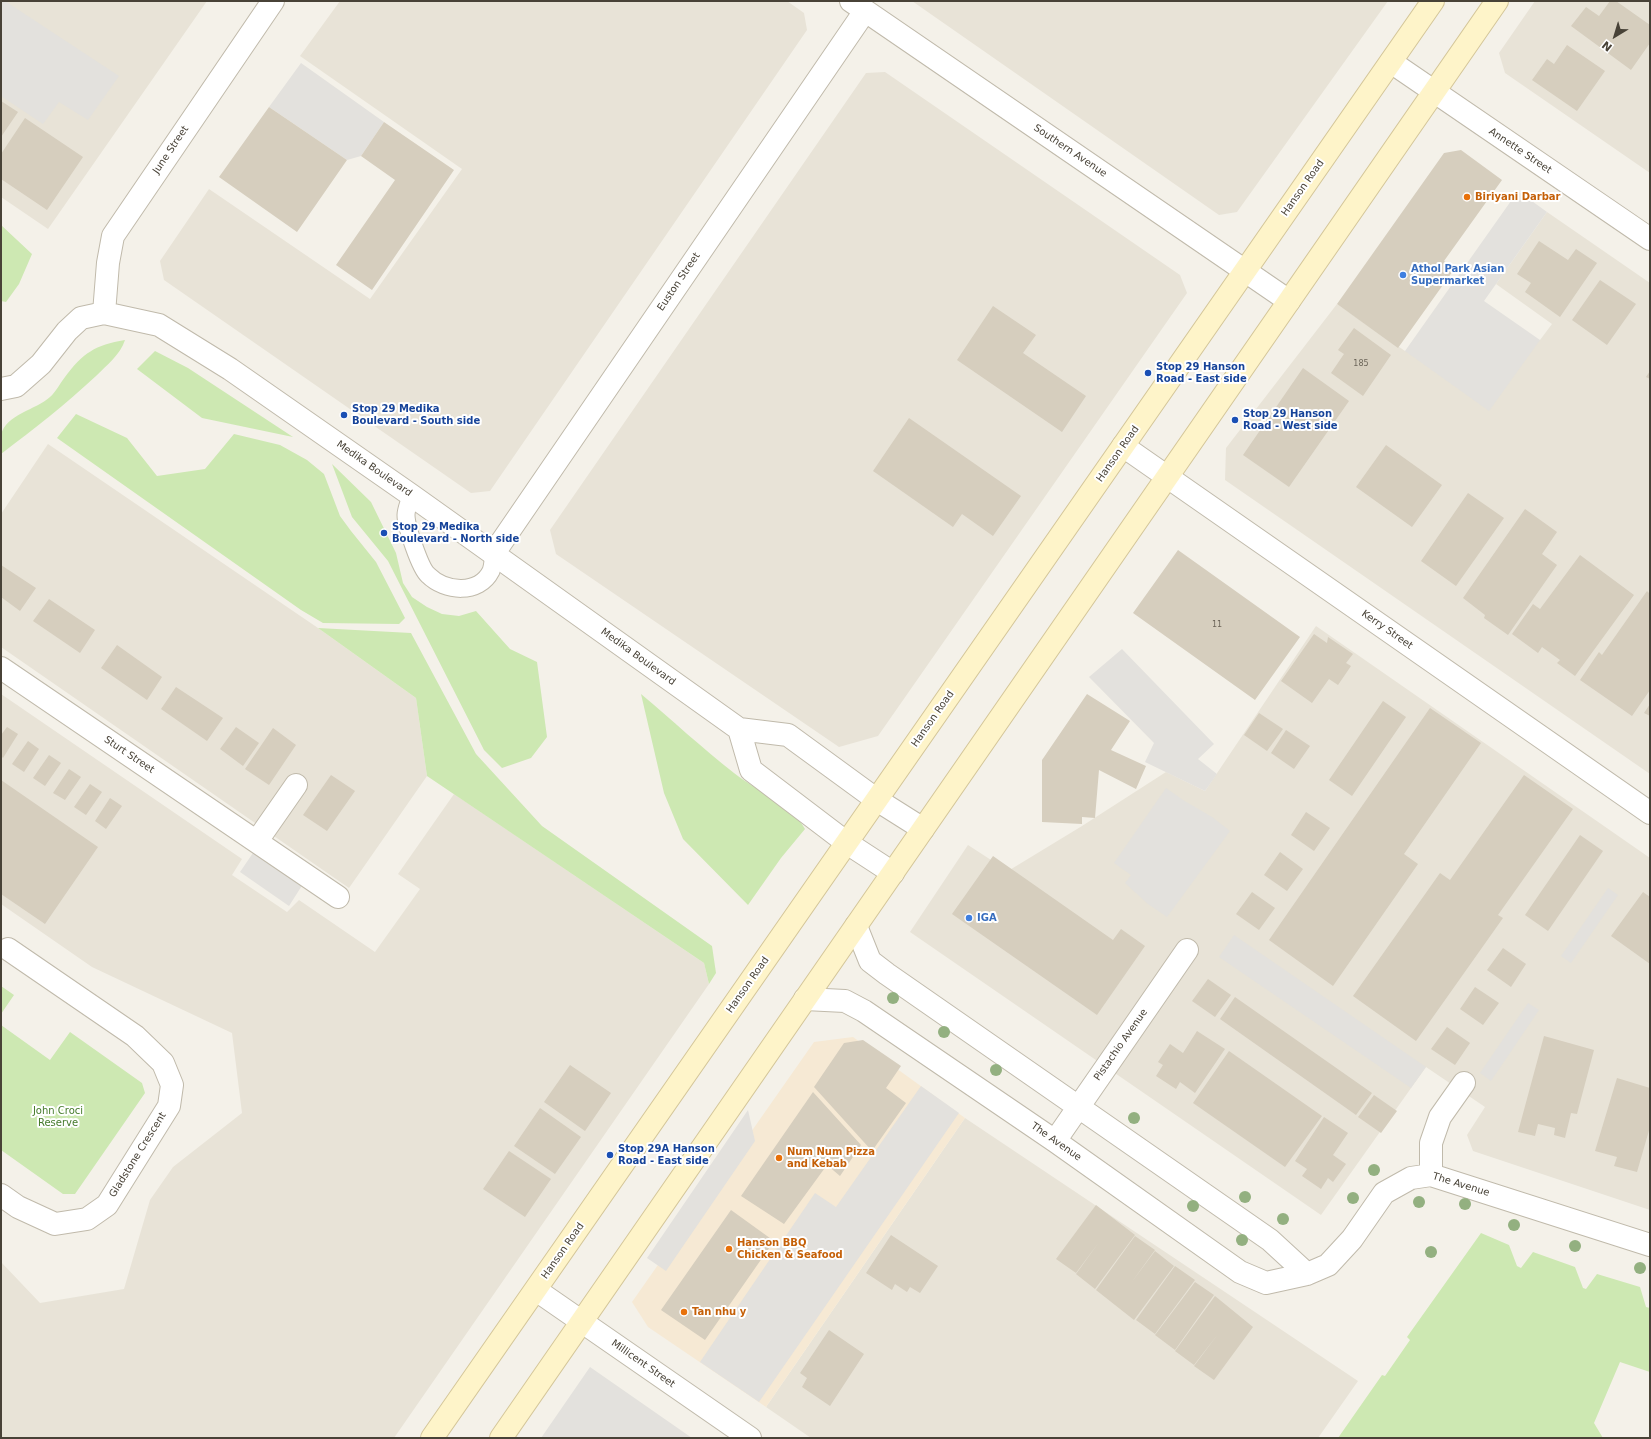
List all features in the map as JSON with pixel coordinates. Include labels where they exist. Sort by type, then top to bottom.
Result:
[{"type":"main road","name":"Hanson Road","points":[[432,1438],[1433,1]]},
{"type":"main road","points":[[501,1438],[1497,1]]},
{"type":"street","name":"June Street","points":[[104,313],[108,263],[113,236],[273,1]]},
{"type":"street","name":"Southern Avenue","points":[[858,6],[1289,301]]},
{"type":"street","name":"Euston Street","points":[[494,553],[858,6]]},
{"type":"street","name":"Annette Street","points":[[1390,62],[1650,239]]},
{"type":"street","name":"Medika Boulevard","points":[[1,389],[16,386],[31,373],[67,331],[81,318],[104,313],[159,325],[230,369],[411,495],[739,729],[788,735],[877,800],[923,829]]},
{"type":"street","name":"Kerry Street","points":[[1123,446],[1650,813]]},
{"type":"street","name":"Sturt Street","points":[[1,668],[338,897]]},
{"type":"street","points":[[739,729],[751,770],[847,842],[893,873]]},
{"type":"street","points":[[257,841],[296,785]]},
{"type":"street","points":[[856,926],[870,960],[1270,1240],[1307,1274]]},
{"type":"street","name":"Gladstone Crescent","points":[[1,1195],[18,1207],[56,1224],[87,1218],[107,1205],[169,1106],[172,1085],[163,1063],[135,1036],[8,949]]},
{"type":"street","name":"Pistachio Avenue","points":[[1054,1141],[1188,950]]},
{"type":"street","name":"The Avenue","points":[[805,999],[845,1001],[852,1004],[1054,1141],[1240,1272],[1266,1283],[1307,1274],[1328,1264],[1352,1239],[1384,1193],[1412,1178],[1431,1174],[1650,1245]]},
{"type":"street","points":[[1431,1174],[1431,1143],[1440,1117],[1464,1083]]},
{"type":"street","name":"Millicent Street","points":[[536,1290],[750,1438]]},
{"type":"lane","points":[[411,495],[406,515],[416,554],[427,575],[445,587],[470,588],[482,583],[491,570],[494,553]]},
{"type":"shaded area","points":[[1,1],[207,1],[48,229],[1,197]]},
{"type":"shaded area","points":[[1,1],[5,1],[119,76],[88,120],[59,102],[43,124],[1,96]]},
{"type":"shaded area","points":[[340,1],[787,1],[804,13],[807,30],[490,491],[471,493],[164,280],[160,261],[209,189],[370,299],[462,169],[300,56]]},
{"type":"shaded area","points":[[912,1],[1388,1],[1237,212],[1219,215]]},
{"type":"shaded area","points":[[1535,1],[1650,1],[1650,173],[1505,73],[1499,53]]},
{"type":"shaded area","points":[[301,63],[384,122],[361,156],[347,160],[269,107]]},
{"type":"shaded area","points":[[885,72],[1180,275],[1187,293],[878,736],[839,747],[556,554],[550,530],[866,73]]},
{"type":"shaded area","points":[[1518,191],[1547,212],[1484,301],[1540,340],[1489,411],[1405,351]]},
{"type":"shaded area","points":[[1547,212],[1650,283],[1650,774],[1225,480],[1226,448],[1337,304],[1405,351],[1540,340],[1552,324],[1496,284]]},
{"type":"shaded area","points":[[48,444],[318,628],[416,698],[427,776],[349,888],[1,647],[1,514]]},
{"type":"shaded area","points":[[1316,626],[1650,858],[1650,1210],[1473,1151],[1467,1135],[1485,1107],[1426,1067],[1321,1215],[910,932],[968,845],[1008,871],[1166,772],[1205,791]]},
{"type":"shaded area","points":[[1122,649],[1214,744],[1198,759],[1217,774],[1205,791],[1145,762],[1154,743],[1089,677]]},
{"type":"shaded area","points":[[1,694],[242,859],[232,875],[287,912],[299,900],[375,952],[420,889],[398,874],[454,794],[704,963],[709,984],[394,1438],[1,1438],[1,1262],[40,1303],[124,1289],[150,1200],[173,1167],[242,1113],[232,1033],[92,967],[1,904]]},
{"type":"shaded area","points":[[1166,788],[1212,817],[1230,831],[1167,917],[1148,904],[1125,883],[1131,875],[1114,863]]},
{"type":"shaded area","points":[[255,850],[303,884],[289,906],[240,872]]},
{"type":"shaded area","points":[[1608,888],[1618,895],[1571,963],[1561,956]]},
{"type":"shaded area","points":[[1234,935],[1426,1067],[1411,1088],[1219,957]]},
{"type":"shaded area","points":[[1528,1003],[1539,1010],[1491,1081],[1480,1073]]},
{"type":"shaded area","points":[[853,1037],[965,1118],[766,1407],[648,1327],[632,1302],[814,1042]]},
{"type":"shaded area","points":[[921,1086],[959,1113],[759,1402],[700,1362],[815,1193],[836,1207]]},
{"type":"shaded area","points":[[748,1110],[755,1141],[666,1271],[647,1258]]},
{"type":"shaded area","points":[[965,1118],[1358,1381],[1318,1438],[811,1438],[766,1407]]},
{"type":"shaded area","points":[[590,1367],[692,1438],[541,1438]]},
{"type":"green space","points":[[1,225],[32,254],[19,284],[6,302],[1,301]]},
{"type":"green space","points":[[125,340],[117,355],[96,376],[50,416],[1,454],[1,435],[9,422],[50,397],[63,379],[90,351]]},
{"type":"green space","points":[[155,351],[188,368],[293,437],[202,418],[137,369]]},
{"type":"green space","points":[[76,414],[127,438],[157,476],[205,469],[234,434],[280,445],[307,460],[324,474],[340,516],[376,562],[405,618],[399,624],[323,623],[301,610],[57,438]]},
{"type":"green space","points":[[332,464],[371,502],[396,553],[403,583],[412,597],[427,607],[442,614],[459,616],[476,611],[510,649],[537,662],[547,737],[531,758],[502,768],[484,750],[388,561],[352,517]]},
{"type":"green space","points":[[318,628],[411,633],[476,754],[542,826],[712,946],[716,973],[709,984],[704,963],[427,776],[416,698]]},
{"type":"green space","points":[[641,694],[734,773],[791,812],[805,829],[781,858],[748,905],[683,839],[664,793]]},
{"type":"green space","points":[[1,986],[14,995],[1,1014]]},
{"type":"green space","name":"John Croci Reserve","points":[[1,1025],[50,1060],[70,1032],[142,1083],[145,1093],[75,1194],[63,1194],[1,1150]]},
{"type":"green space","points":[[1481,1233],[1509,1245],[1517,1266],[1521,1268],[1533,1252],[1575,1267],[1583,1288],[1586,1289],[1597,1274],[1640,1287],[1646,1307],[1650,1308],[1650,1372],[1620,1362],[1594,1423],[1603,1438],[1338,1438],[1382,1375],[1385,1376],[1410,1340],[1407,1337]]},
{"type":"building","points":[[1610,1],[1616,1],[1650,25],[1650,43],[1631,70],[1571,26],[1586,7],[1599,16]]},
{"type":"building","points":[[1567,45],[1605,71],[1577,111],[1532,80],[1547,59],[1554,64]]},
{"type":"building","points":[[1,101],[18,112],[1,137]]},
{"type":"building","points":[[269,107],[347,160],[297,232],[219,177]]},
{"type":"building","points":[[25,118],[83,157],[47,210],[1,179],[1,154]]},
{"type":"building","points":[[384,122],[454,170],[372,290],[336,265],[395,180],[361,156]]},
{"type":"building","points":[[1461,150],[1502,180],[1444,261],[1455,268],[1398,348],[1337,304],[1444,153]]},
{"type":"building","points":[[1539,241],[1568,260],[1576,249],[1597,263],[1560,317],[1525,292],[1531,283],[1517,274]]},
{"type":"building","points":[[1600,280],[1636,304],[1607,345],[1572,320]]},
{"type":"building","points":[[993,306],[1036,335],[1023,353],[1086,396],[1062,432],[957,360]]},
{"type":"building","points":[[1354,328],[1391,355],[1363,396],[1331,373],[1344,354],[1338,350]]},
{"type":"building","points":[[1303,368],[1349,401],[1289,487],[1243,455]]},
{"type":"building","points":[[1650,371],[1650,379],[1646,377]]},
{"type":"building","points":[[909,418],[1021,496],[993,536],[962,514],[953,527],[873,471]]},
{"type":"building","points":[[1386,445],[1442,485],[1412,527],[1356,487]]},
{"type":"building","points":[[1468,493],[1504,518],[1456,586],[1421,561]]},
{"type":"building","points":[[1525,509],[1557,532],[1542,554],[1557,565],[1508,635],[1484,618],[1485,615],[1463,598]]},
{"type":"building","points":[[1178,550],[1300,637],[1255,700],[1133,613]]},
{"type":"building","points":[[1580,555],[1634,595],[1575,676],[1557,663],[1560,660],[1542,647],[1538,653],[1512,634],[1533,604],[1540,609]]},
{"type":"building","points":[[1,565],[36,588],[20,611],[1,597]]},
{"type":"building","points":[[1647,591],[1650,594],[1650,690],[1632,716],[1580,680],[1599,652],[1602,655]]},
{"type":"building","points":[[49,599],[95,630],[80,653],[33,621]]},
{"type":"building","points":[[1314,634],[1327,643],[1328,637],[1353,654],[1346,663],[1351,666],[1338,685],[1329,679],[1312,703],[1281,681]]},
{"type":"building","points":[[117,645],[162,677],[147,700],[101,668]]},
{"type":"building","points":[[176,687],[223,718],[207,741],[161,709]]},
{"type":"building","points":[[1087,694],[1130,721],[1111,750],[1146,766],[1136,789],[1099,770],[1095,818],[1082,817],[1082,824],[1042,822],[1042,760]]},
{"type":"building","points":[[1383,701],[1406,717],[1352,796],[1329,780]]},
{"type":"building","points":[[1650,704],[1650,716],[1644,713]]},
{"type":"building","points":[[1430,708],[1481,743],[1404,854],[1418,864],[1333,986],[1269,940]]},
{"type":"building","points":[[1259,713],[1283,729],[1267,751],[1244,735]]},
{"type":"building","points":[[7,727],[18,734],[3,758],[1,756],[1,735]]},
{"type":"building","points":[[236,727],[259,743],[243,766],[220,749]]},
{"type":"building","points":[[273,728],[296,745],[269,785],[245,769]]},
{"type":"building","points":[[1286,730],[1310,746],[1294,769],[1271,753]]},
{"type":"building","points":[[28,741],[39,749],[24,772],[12,764]]},
{"type":"building","points":[[49,755],[61,763],[45,786],[33,778]]},
{"type":"building","points":[[69,769],[81,777],[65,800],[53,793]]},
{"type":"building","points":[[331,775],[355,791],[327,831],[303,815]]},
{"type":"building","points":[[1524,775],[1573,809],[1498,915],[1503,918],[1416,1041],[1353,996],[1440,873],[1450,880]]},
{"type":"building","points":[[1,780],[98,847],[45,924],[1,894]]},
{"type":"building","points":[[90,784],[102,792],[86,815],[74,807]]},
{"type":"building","points":[[110,798],[122,806],[106,829],[95,821]]},
{"type":"building","points":[[1306,812],[1330,828],[1314,851],[1291,835]]},
{"type":"building","points":[[1580,835],[1603,851],[1548,931],[1525,915]]},
{"type":"building","points":[[1280,852],[1303,869],[1287,891],[1264,875]]},
{"type":"building","points":[[993,856],[1113,940],[1121,929],[1145,946],[1097,1015],[952,914]]},
{"type":"building","points":[[1252,892],[1275,908],[1259,930],[1236,914]]},
{"type":"building","points":[[1643,892],[1650,897],[1650,964],[1611,936]]},
{"type":"building","points":[[1503,948],[1526,964],[1511,987],[1487,970]]},
{"type":"building","points":[[1208,979],[1231,995],[1215,1017],[1192,1001]]},
{"type":"building","points":[[1475,987],[1499,1003],[1483,1025],[1460,1009]]},
{"type":"building","points":[[1235,997],[1372,1093],[1356,1115],[1220,1019]]},
{"type":"building","points":[[1447,1027],[1470,1043],[1455,1065],[1431,1049]]},
{"type":"building","points":[[1197,1031],[1225,1049],[1195,1093],[1180,1082],[1176,1089],[1156,1076],[1163,1065],[1158,1062],[1170,1044],[1183,1053]]},
{"type":"building","points":[[1544,1036],[1594,1050],[1577,1114],[1571,1113],[1565,1138],[1554,1135],[1555,1128],[1538,1124],[1535,1136],[1518,1132]]},
{"type":"building","points":[[863,1040],[901,1066],[886,1088],[906,1103],[872,1151],[814,1087],[844,1043]]},
{"type":"building","points":[[1229,1051],[1322,1116],[1285,1167],[1193,1103]]},
{"type":"building","points":[[570,1065],[611,1093],[585,1131],[544,1102]]},
{"type":"building","points":[[1617,1078],[1650,1088],[1650,1127],[1637,1172],[1614,1166],[1617,1157],[1595,1151]]},
{"type":"building","points":[[813,1092],[861,1145],[840,1176],[827,1165],[784,1224],[741,1196]]},
{"type":"building","points":[[1374,1095],[1397,1111],[1381,1133],[1358,1117]]},
{"type":"building","points":[[540,1108],[581,1137],[555,1174],[514,1146]]},
{"type":"building","points":[[1324,1117],[1348,1133],[1333,1155],[1346,1164],[1333,1182],[1328,1178],[1321,1189],[1302,1176],[1307,1169],[1295,1161]]},
{"type":"building","points":[[509,1151],[551,1179],[525,1217],[483,1189]]},
{"type":"building","points":[[1096,1205],[1135,1235],[1095,1289],[1076,1274],[1099,1242],[1076,1273],[1056,1259]]},
{"type":"building","points":[[731,1210],[774,1241],[705,1340],[661,1310]]},
{"type":"building","points":[[891,1235],[938,1266],[920,1293],[910,1287],[907,1292],[895,1284],[892,1290],[866,1273]]},
{"type":"building","points":[[1135,1236],[1155,1250],[1131,1283],[1155,1251],[1174,1266],[1134,1320],[1096,1290]]},
{"type":"building","points":[[1175,1266],[1195,1280],[1155,1334],[1136,1320]]},
{"type":"building","points":[[1195,1282],[1214,1295],[1175,1350],[1155,1335]]},
{"type":"building","points":[[1215,1296],[1253,1327],[1214,1380],[1194,1366],[1218,1334],[1194,1365],[1175,1351]]},
{"type":"building","points":[[829,1330],[864,1354],[830,1406],[802,1387],[807,1378],[800,1373]]},
{"type":"place","name":"Biriyani Darbar","points":[[1467,197]]},
{"type":"place","name":"Athol Park Asian Supermarket","points":[[1403,275]]},
{"type":"place","name":"Stop 29 Hanson Road - East side","points":[[1148,373]]},
{"type":"place","name":"Stop 29 Medika Boulevard - South side","points":[[344,415]]},
{"type":"place","name":"Stop 29 Hanson Road - West side","points":[[1235,420]]},
{"type":"place","name":"Stop 29 Medika Boulevard - North side","points":[[384,533]]},
{"type":"place","name":"IGA","points":[[969,918]]},
{"type":"place","name":"Stop 29A Hanson Road - East side","points":[[610,1155]]},
{"type":"place","name":"Num Num Pizza and Kebab","points":[[779,1158]]},
{"type":"place","name":"Hanson BBQ Chicken & Seafood","points":[[729,1249]]},
{"type":"place","name":"Tan nhu y","points":[[684,1312]]}]
